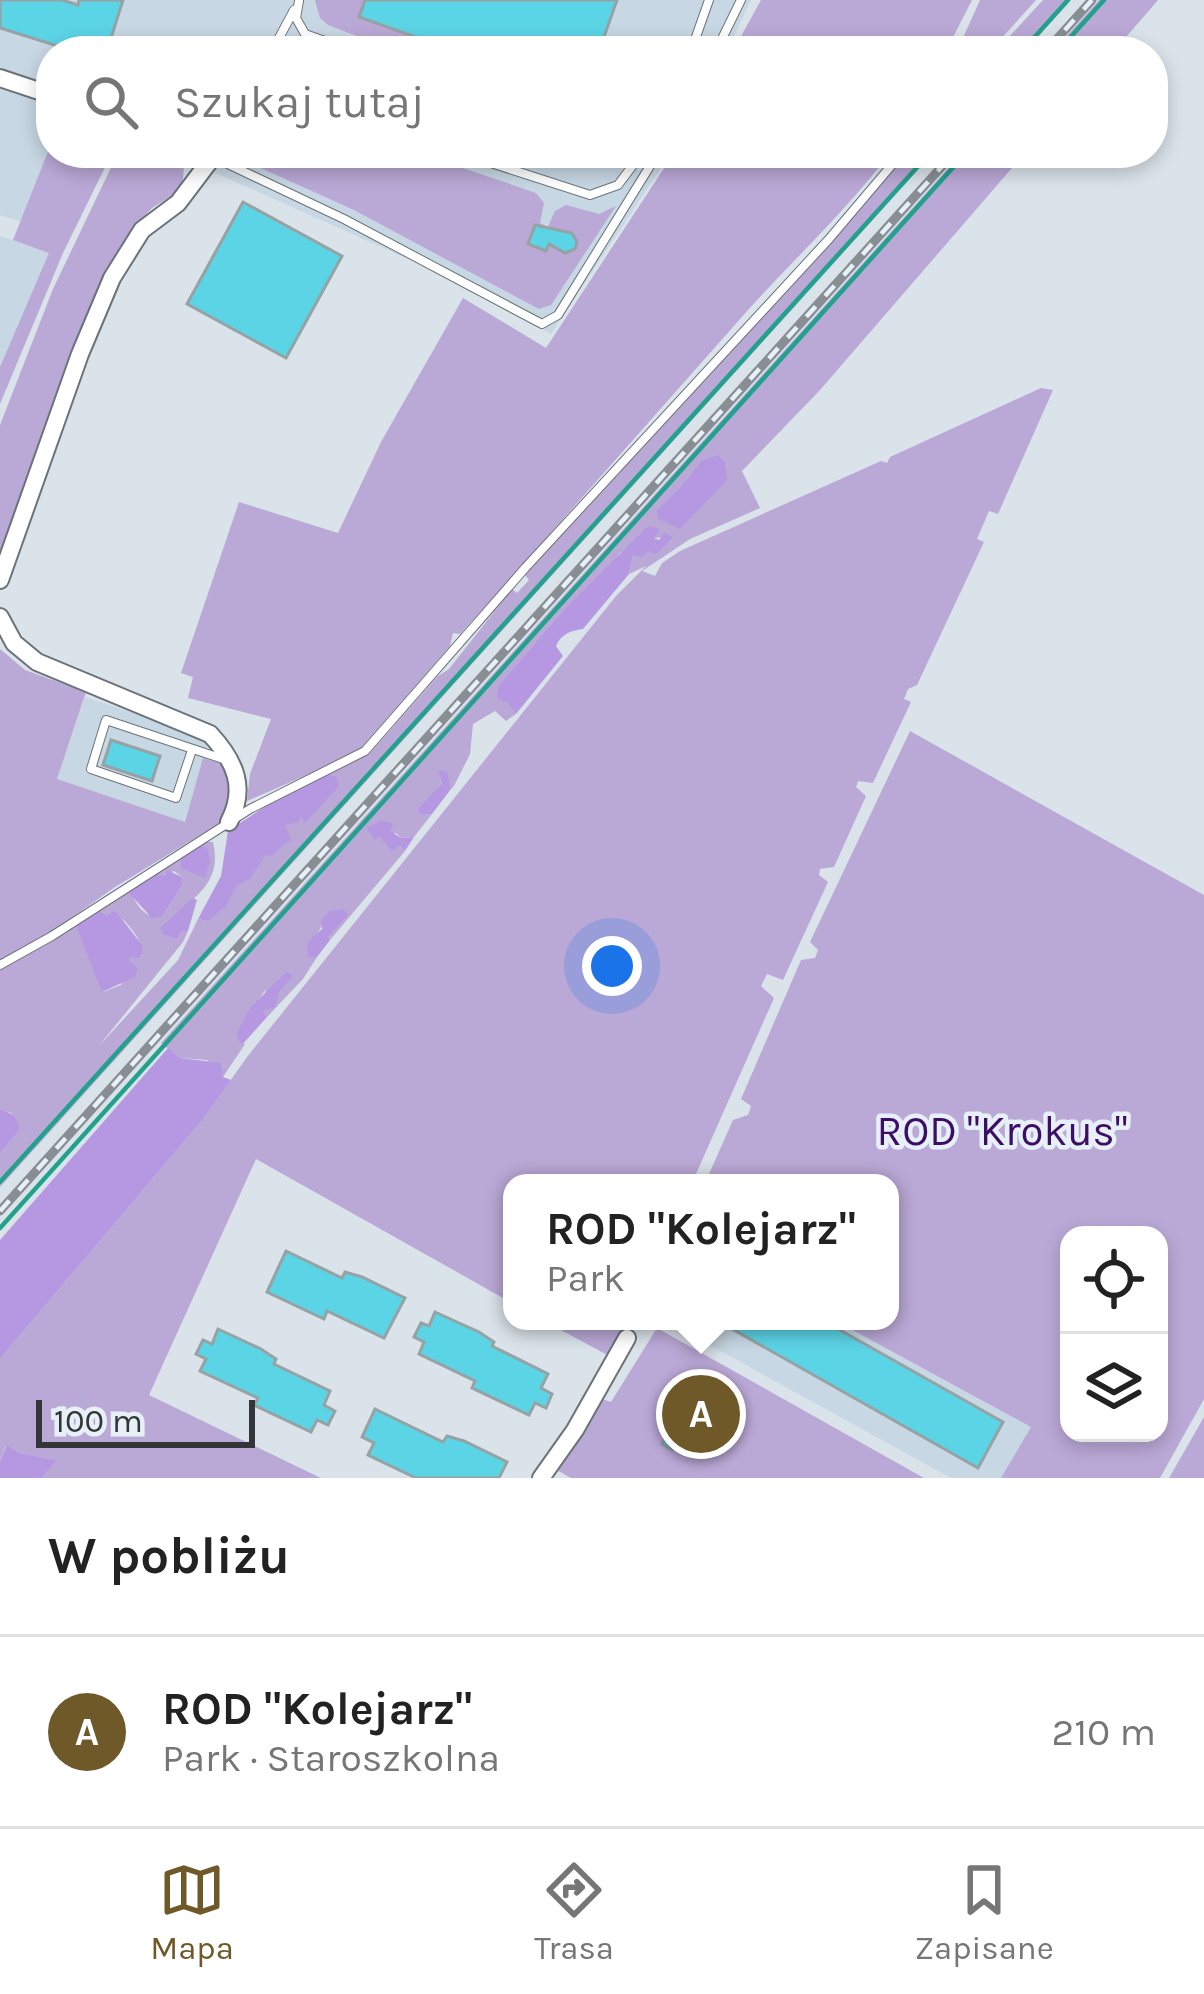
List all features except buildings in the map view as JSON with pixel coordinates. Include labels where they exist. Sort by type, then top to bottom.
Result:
[{"type":"street","points":[[0,78],[36,90]]},
{"type":"street","points":[[0,580],[112,278],[142,230],[178,203],[201,168]]},
{"type":"street","points":[[0,617],[14,643],[37,662],[206,730],[231,760],[239,784],[229,822]]},
{"type":"street","points":[[541,1478],[627,1338]]},
{"type":"lane","points":[[696,36],[709,0]]},
{"type":"lane","points":[[723,36],[741,0]]},
{"type":"lane","points":[[299,1],[296,18],[305,34]]},
{"type":"lane","points":[[280,36],[299,1]]},
{"type":"lane","points":[[286,36],[311,36]]},
{"type":"lane","points":[[236,168],[542,324],[558,315],[649,168]]},
{"type":"lane","points":[[506,168],[590,195],[617,185],[630,168]]},
{"type":"lane","points":[[0,965],[229,822],[365,751],[889,168]]},
{"type":"lane","points":[[192,750],[176,798],[91,769],[106,720],[231,760]]},
{"type":"shaded area","points":[[0,0],[751,0],[734,36],[36,36],[36,168],[42,168],[22,222],[0,215]]},
{"type":"shaded area","points":[[205,168],[661,168],[551,334],[464,284]]},
{"type":"shaded area","points":[[0,236],[50,252],[0,367]]},
{"type":"shaded area","points":[[718,455],[725,462],[727,480],[680,529],[658,519],[657,510],[701,461]]},
{"type":"shaded area","points":[[648,526],[660,529],[654,538],[659,540],[664,533],[673,537],[656,555],[648,551],[642,557],[633,555],[629,574],[583,629],[560,639],[556,646],[563,656],[516,714],[497,698],[499,685],[558,616]]},
{"type":"shaded area","points":[[85,697],[209,738],[185,822],[57,779]]},
{"type":"shaded area","points":[[438,770],[447,772],[451,789],[432,814],[423,815],[417,810],[442,784]]},
{"type":"shaded area","points":[[328,774],[337,778],[339,786],[305,823],[300,816],[299,822],[285,825],[291,839],[271,856],[265,855],[251,878],[237,885],[226,906],[208,921],[198,919],[221,876],[228,831]]},
{"type":"shaded area","points":[[381,820],[393,824],[390,831],[401,838],[414,837],[405,851],[400,845],[392,851],[380,837],[374,839],[367,828]]},
{"type":"shaded area","points":[[200,845],[207,848],[210,860],[205,878],[181,868],[181,857]]},
{"type":"shaded area","points":[[167,870],[182,877],[182,886],[162,917],[152,918],[128,892],[129,886],[149,874],[165,875]]},
{"type":"shaded area","points":[[193,898],[197,900],[188,931],[177,939],[163,934],[160,927]]},
{"type":"shaded area","points":[[344,909],[348,915],[317,957],[307,957],[308,942],[322,929],[321,921],[329,911]]},
{"type":"shaded area","points":[[98,910],[107,916],[114,911],[118,914],[142,945],[143,954],[139,959],[130,957],[138,969],[135,977],[102,992],[76,925]]},
{"type":"shaded area","points":[[286,972],[293,976],[278,993],[276,1007],[262,1011],[267,1017],[242,1045],[236,1035],[250,1008]]},
{"type":"shaded area","points":[[168,1048],[180,1058],[221,1063],[223,1077],[231,1080],[0,1359],[0,1240]]},
{"type":"shaded area","points":[[0,1109],[14,1117],[19,1131],[0,1153]]},
{"type":"shaded area","points":[[682,1330],[853,1330],[1031,1427],[1001,1478],[951,1478]]},
{"type":"shaded area","points":[[7,1445],[19,1453],[56,1460],[42,1478],[0,1478]]},
{"type":"green space","points":[[315,0],[421,0],[528,36],[357,36],[320,18]]},
{"type":"green space","points":[[761,0],[972,0],[954,36],[741,36]]},
{"type":"green space","points":[[980,0],[1036,0],[1004,36],[964,36]]},
{"type":"green space","points":[[1043,0],[1071,0],[1039,36],[1010,36]]},
{"type":"green space","points":[[1099,0],[1158,0],[1127,36],[1067,36]]},
{"type":"green space","points":[[42,168],[105,168],[63,253],[0,404],[0,367],[49,253],[13,240]]},
{"type":"green space","points":[[111,168],[184,168],[182,189],[137,224],[0,558],[0,425],[53,289]]},
{"type":"green space","points":[[261,168],[463,168],[536,193],[544,203],[540,223],[548,227],[555,211],[566,205],[599,214],[616,206],[551,305],[539,309],[354,210]]},
{"type":"green space","points":[[664,168],[878,168],[460,634],[453,633],[450,646],[362,747],[247,801],[250,774],[271,719],[188,698],[193,677],[181,673],[239,502],[338,533],[381,442],[463,298],[546,348]]},
{"type":"green space","points":[[892,168],[919,168],[0,1187],[0,1153],[19,1131],[11,1113],[0,1109],[0,968],[62,933],[129,886],[144,912],[162,917],[182,886],[182,877],[174,871],[158,877],[149,874],[213,842],[215,858],[208,882],[160,927],[177,939],[188,931],[183,942],[98,1047],[178,960],[198,919],[208,921],[236,884],[254,871],[283,824],[300,814],[328,774],[371,752],[449,669],[512,589],[517,593],[529,580],[525,575]],"holes":[[[113,912],[128,925],[143,955],[139,959],[130,956],[121,985],[103,992]]]},
{"type":"green space","points":[[948,168],[1012,168],[820,390],[742,471],[760,508],[690,539],[642,571],[655,576],[662,563],[680,551],[881,461],[887,463],[890,457],[1041,388],[1053,390],[998,514],[989,511],[977,539],[984,542],[917,685],[908,689],[904,699],[911,702],[873,783],[858,781],[856,787],[866,796],[834,867],[820,869],[819,875],[828,882],[783,980],[767,974],[761,986],[774,998],[696,1174],[503,1174],[503,1298],[256,1159],[149,1395],[321,1478],[42,1478],[55,1460],[6,1446],[0,1462],[0,1359],[204,1118],[247,1057],[616,596],[646,566],[629,574],[633,554],[648,550],[656,555],[672,537],[653,538],[620,553],[499,685],[516,714],[506,721],[495,711],[473,724],[470,754],[454,786],[451,789],[440,778],[442,784],[423,815],[432,814],[414,837],[401,838],[396,833],[380,837],[400,844],[405,851],[330,940],[327,917],[308,950],[307,956],[317,957],[267,1017],[261,1011],[266,989],[242,1024],[245,1044],[223,1077],[207,1060],[180,1058],[161,1043]]},
{"type":"green space","points":[[0,649],[25,670],[86,692],[57,779],[185,822],[203,758],[229,766],[233,774],[228,818],[0,961]]},
{"type":"green space","name":"ROD \"Krokus\"","points":[[910,731],[1204,895],[1204,1399],[1160,1478],[1001,1478],[1031,1427],[853,1330],[899,1330],[899,1174],[709,1174],[733,1120],[748,1115],[751,1106],[741,1099],[801,960],[815,958],[818,950],[810,942]]},
{"type":"green space","points":[[561,1330],[626,1330],[613,1358]]},
{"type":"green space","points":[[656,1330],[661,1330],[924,1478],[571,1478],[553,1468],[574,1438],[581,1437],[582,1426],[602,1399],[611,1402]]},
{"type":"green space","points":[[1204,1417],[1204,1478],[1169,1478],[1200,1424]]},
{"type":"waterway","points":[[1036,36],[1068,0]]},
{"type":"waterway","points":[[1072,36],[1104,0]]},
{"type":"waterway","points":[[0,1182],[916,168]]},
{"type":"waterway","points":[[0,1228],[953,168]]},
{"type":"railway","points":[[1060,36],[1092,0]]},
{"type":"railway","points":[[0,1211],[940,168]]},
{"type":"place","name":"ROD \"Kolejarz\"","points":[[701,1414]]}]
